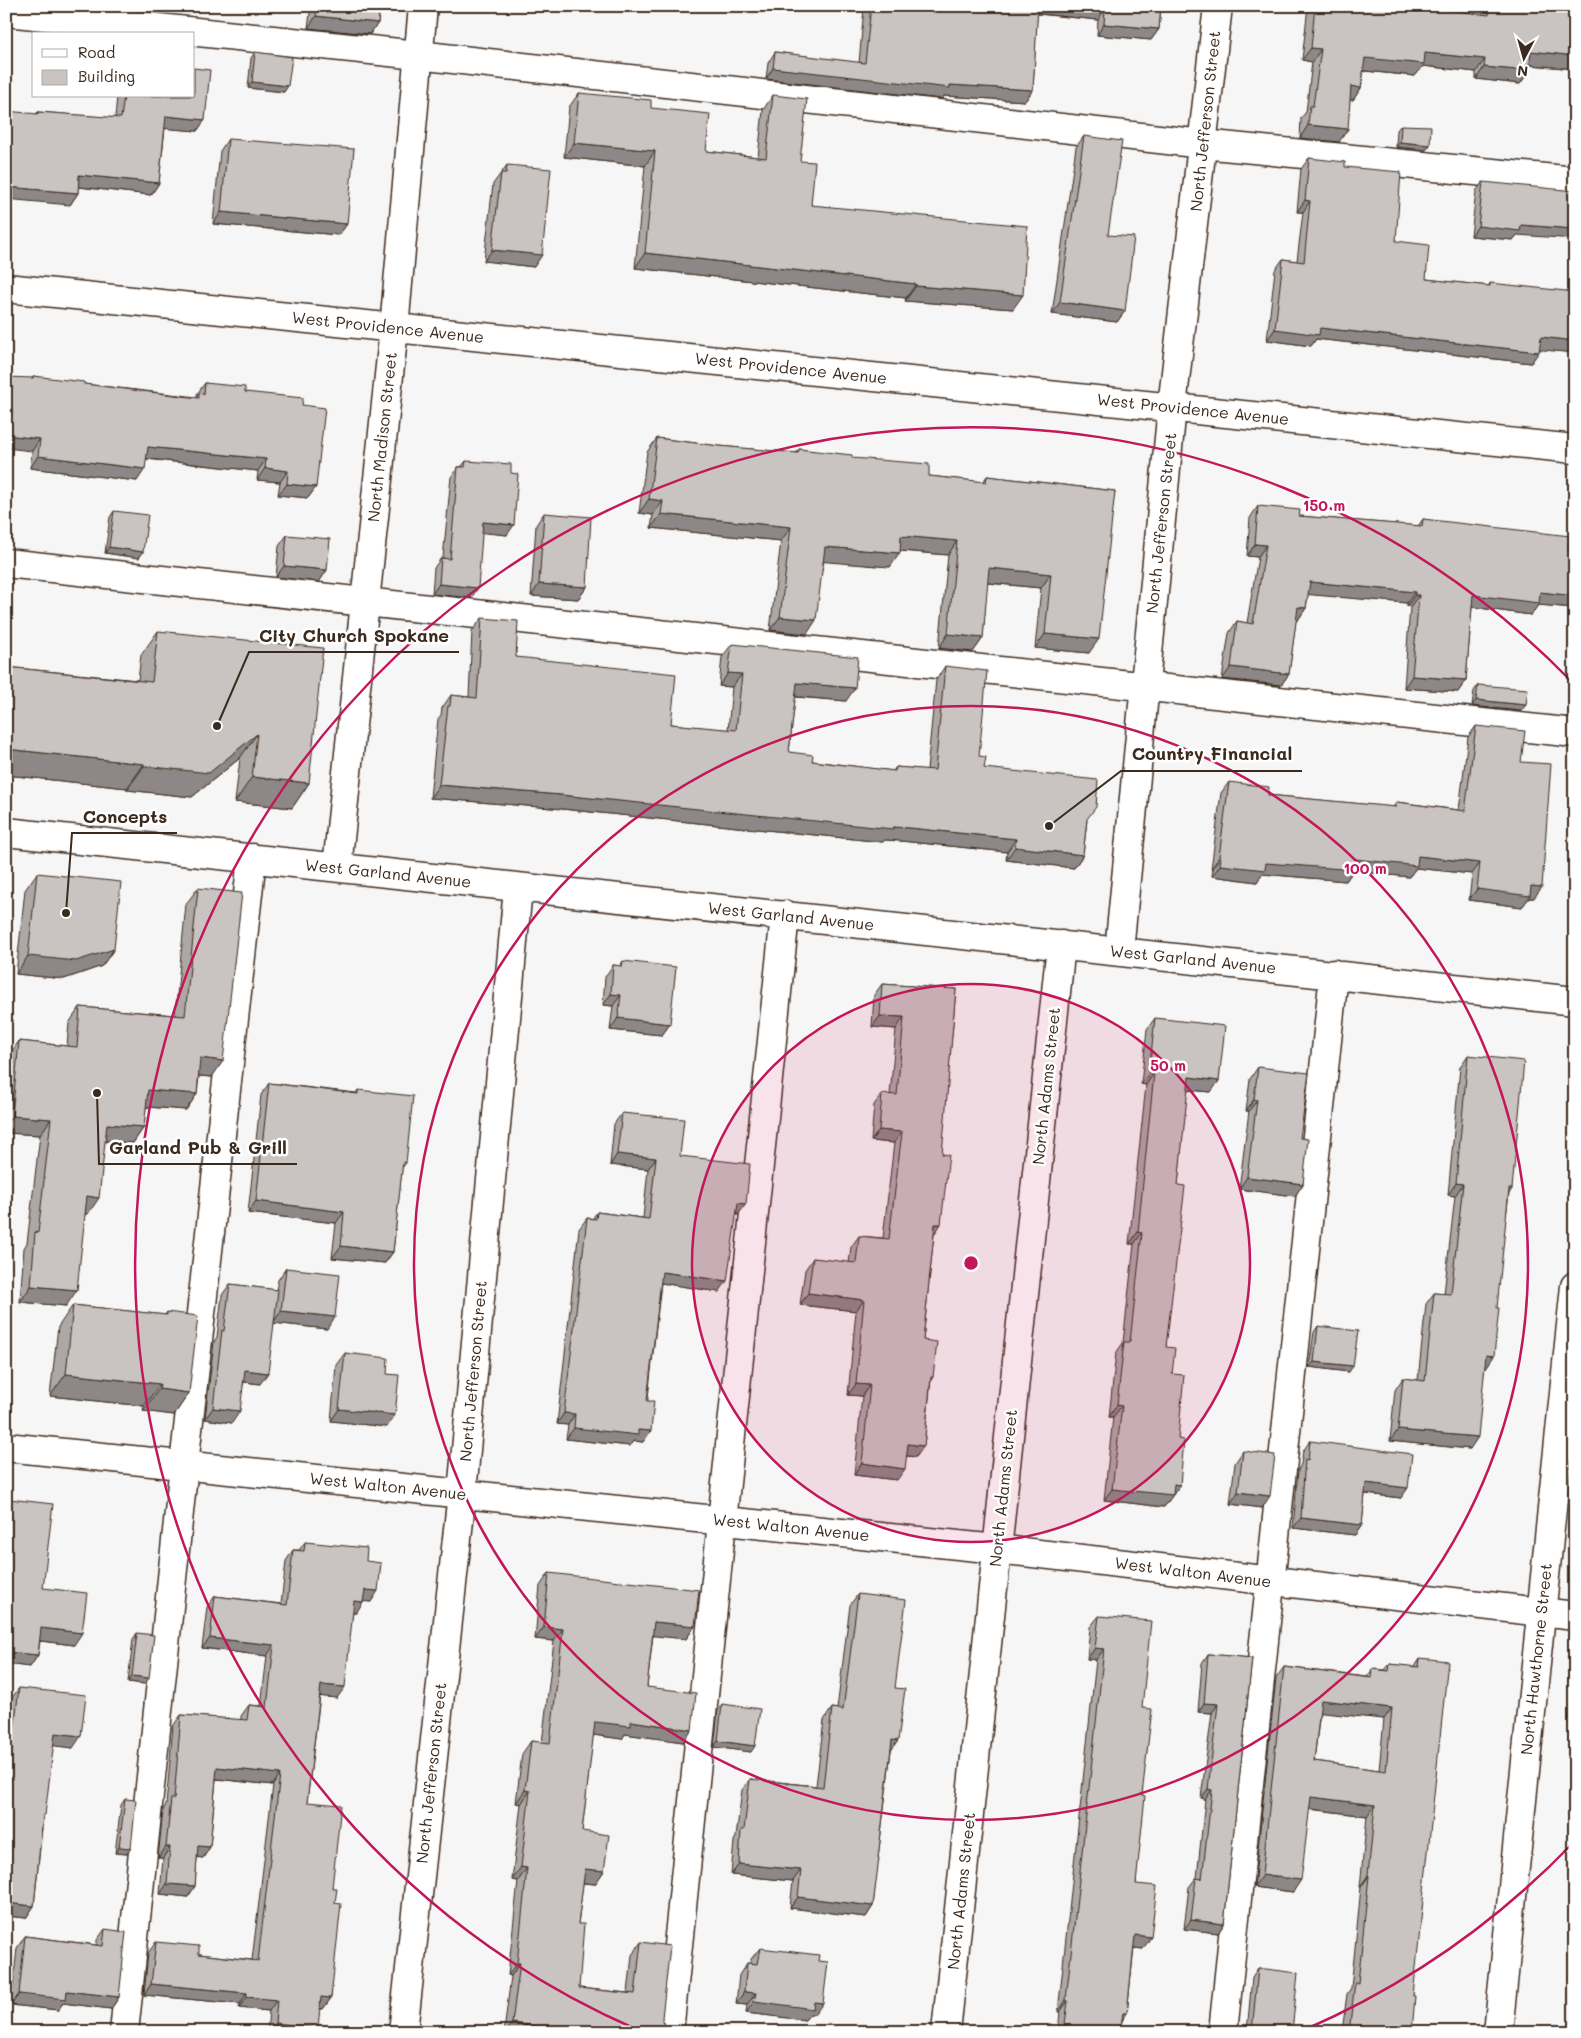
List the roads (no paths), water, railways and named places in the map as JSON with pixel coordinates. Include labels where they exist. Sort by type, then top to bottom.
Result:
[{"type":"street","name":"North Madison Street","points":[[337,867],[394,328],[423,6]]},
{"type":"street","name":"North Jefferson Street","points":[[1118,951],[1172,407],[1218,6]]},
{"type":"street","points":[[6,12],[418,55],[1203,144],[1575,181]]},
{"type":"street","name":"West Providence Avenue","points":[[6,288],[1575,449]]},
{"type":"street","points":[[6,563],[1575,733]]},
{"type":"street","name":"West Garland Avenue","points":[[6,832],[1575,1001]]},
{"type":"street","points":[[124,2032],[184,1465],[252,858]]},
{"type":"street","name":"North Jefferson Street","points":[[403,2032],[462,1493],[518,888]]},
{"type":"street","points":[[669,2032],[785,915]]},
{"type":"street","name":"North Adams Street","points":[[946,2032],[1061,945]]},
{"type":"street","points":[[1223,2032],[1334,974]]},
{"type":"street","name":"North Hawthorne Street","points":[[1498,2032],[1575,1286]]},
{"type":"street","name":"West Walton Avenue","points":[[6,1447],[997,1549],[1575,1616]]},
{"type":"place","name":"City Church Spokane","points":[[217,726]]},
{"type":"place","name":"Country Financial","points":[[1049,826]]},
{"type":"place","name":"Concepts","points":[[66,913]]},
{"type":"place","name":"Garland Pub & Grill","points":[[97,1093]]}]
